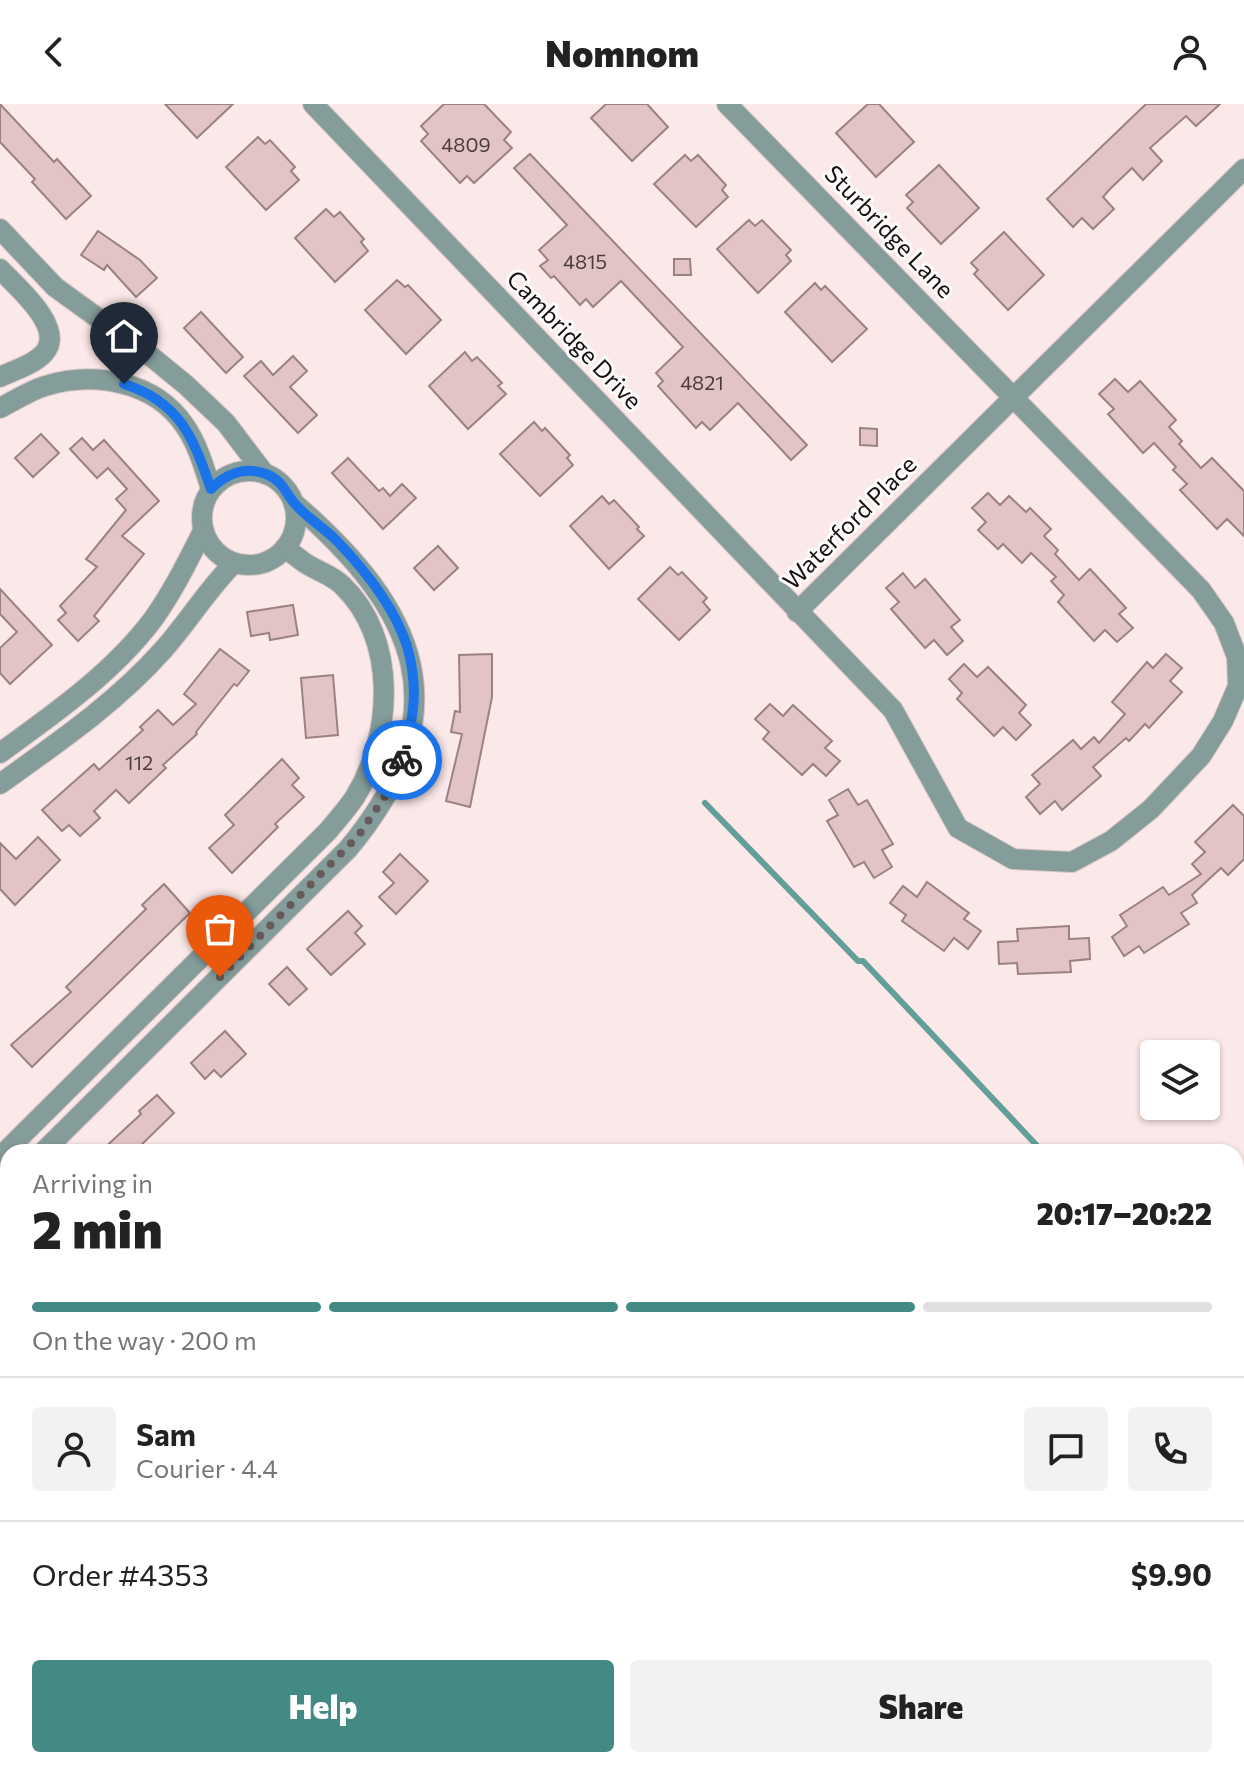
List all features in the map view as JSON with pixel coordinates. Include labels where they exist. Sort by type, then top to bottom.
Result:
[{"type":"street","name":"Cambridge Drive","points":[[313,104],[797,612]]},
{"type":"street","name":"Sturbridge Lane","points":[[727,104],[1013,396]]},
{"type":"street","name":"Waterford Place","points":[[1013,396],[1201,590],[1224,623],[1237,657],[1238,686],[1223,721],[1201,756],[1178,784],[1111,841],[1072,862],[1013,859],[958,828],[893,710],[797,612],[1013,396],[1244,169]]},
{"type":"street","points":[[0,229],[55,287],[186,385],[226,423],[264,473]]},
{"type":"street","points":[[0,269],[35,306],[47,324],[50,338],[46,351],[34,361],[0,377]]},
{"type":"street","points":[[0,408],[43,386],[71,380],[98,379],[145,390],[163,402],[183,423],[195,443],[211,489]]},
{"type":"street","points":[[51,1144],[348,849],[370,822],[402,759],[412,724],[416,694],[412,668],[398,623],[382,596],[337,541],[294,503],[277,479],[249,470],[235,472],[211,489],[201,516],[203,531],[209,545],[220,556],[234,563],[262,564],[285,548],[293,534],[296,519],[294,503]]},
{"type":"street","points":[[0,753],[127,650],[166,601],[203,531]]},
{"type":"street","points":[[13,1144],[318,841],[355,796],[372,759],[383,721],[385,689],[373,631],[359,603],[340,582],[285,548]]},
{"type":"street","points":[[0,784],[82,725],[128,686],[234,563]]},
{"type":"building","points":[[0,104],[91,196],[66,219],[32,182],[35,179],[0,142]]},
{"type":"building","points":[[165,104],[233,104],[197,138]]},
{"type":"building","points":[[444,104],[484,104],[511,132],[504,140],[512,148],[474,183],[467,176],[460,183],[421,141],[428,134],[421,126]]},
{"type":"building","points":[[606,104],[647,104],[668,127],[632,161],[591,118]]},
{"type":"building","points":[[868,104],[879,104],[914,142],[876,177],[836,133]]},
{"type":"building","points":[[1146,104],[1220,104],[1196,126],[1186,116],[1150,148],[1162,161],[1143,180],[1132,168],[1110,189],[1103,197],[1114,209],[1093,229],[1082,218],[1073,227],[1047,199]]},
{"type":"building","points":[[258,137],[265,144],[270,140],[295,167],[291,171],[299,180],[266,210],[226,167]]},
{"type":"building","points":[[530,154],[807,445],[791,460],[738,403],[710,430],[702,422],[696,428],[658,386],[663,381],[656,373],[683,347],[621,281],[593,307],[586,299],[580,305],[554,276],[551,278],[540,266],[548,260],[539,250],[567,225],[514,168]]},
{"type":"building","points":[[685,155],[691,161],[698,155],[726,185],[722,190],[728,197],[696,227],[654,184]]},
{"type":"building","points":[[939,165],[979,208],[941,244],[907,208],[913,202],[906,195]]},
{"type":"building","points":[[326,209],[334,217],[340,212],[364,239],[361,242],[368,251],[335,282],[295,238]]},
{"type":"building","points":[[749,220],[755,226],[762,220],[791,250],[786,255],[791,261],[758,293],[717,249]]},
{"type":"building","points":[[98,231],[140,260],[157,278],[136,297],[107,265],[104,270],[81,255]]},
{"type":"building","points":[[1004,232],[1044,275],[1008,310],[974,274],[978,270],[971,263]]},
{"type":"building","points":[[674,259],[690,259],[691,275],[674,275]]},
{"type":"building","points":[[397,280],[405,287],[408,285],[441,320],[406,354],[365,310]]},
{"type":"building","points":[[815,283],[821,290],[825,286],[867,329],[832,362],[785,312]]},
{"type":"building","points":[[201,312],[243,357],[226,373],[184,328]]},
{"type":"building","points":[[465,352],[472,361],[477,357],[502,383],[498,386],[506,394],[468,429],[429,386]]},
{"type":"building","points":[[293,356],[307,371],[290,387],[317,415],[298,433],[244,376],[261,361],[273,375]]},
{"type":"building","points":[[1115,379],[1128,392],[1140,381],[1176,420],[1169,427],[1182,441],[1179,444],[1201,468],[1212,458],[1244,491],[1244,536],[1227,519],[1217,529],[1180,490],[1187,484],[1154,443],[1143,453],[1108,414],[1114,409],[1099,394]]},
{"type":"building","points":[[534,422],[542,431],[545,428],[570,455],[567,458],[573,465],[540,496],[500,454]]},
{"type":"building","points":[[860,428],[877,429],[877,446],[860,445]]},
{"type":"building","points":[[41,434],[59,453],[33,477],[15,458]]},
{"type":"building","points":[[82,438],[93,450],[104,440],[159,501],[122,536],[144,554],[94,616],[99,621],[78,641],[58,620],[66,613],[60,606],[97,567],[86,559],[126,510],[116,499],[127,489],[108,468],[97,478],[70,449]]},
{"type":"building","points":[[348,458],[379,491],[383,488],[390,496],[402,484],[416,498],[383,529],[332,473]]},
{"type":"building","points":[[988,493],[1000,505],[1009,496],[1026,512],[1030,508],[1051,529],[1044,536],[1058,550],[1055,554],[1079,580],[1090,569],[1126,608],[1119,614],[1133,628],[1117,642],[1105,630],[1094,641],[1058,602],[1064,595],[1051,581],[1056,577],[1031,553],[1022,563],[1003,544],[998,549],[978,530],[986,522],[972,508]]},
{"type":"building","points":[[602,496],[609,504],[614,500],[644,536],[609,569],[570,526]]},
{"type":"building","points":[[438,546],[458,568],[434,590],[414,568]]},
{"type":"building","points":[[670,567],[678,575],[682,572],[707,598],[703,602],[710,610],[679,640],[638,599]]},
{"type":"building","points":[[903,573],[915,588],[925,579],[960,620],[951,627],[963,641],[947,655],[934,640],[925,648],[891,609],[899,602],[886,588]]},
{"type":"building","points":[[0,589],[52,645],[10,684],[0,673],[0,648],[17,632],[0,614]]},
{"type":"building","points":[[293,605],[298,635],[270,640],[269,633],[251,636],[247,612]]},
{"type":"building","points":[[220,649],[249,671],[237,686],[234,684],[197,734],[163,765],[166,768],[129,803],[116,790],[94,811],[100,818],[80,836],[69,825],[62,831],[42,810],[94,764],[99,770],[143,730],[140,727],[158,710],[173,725],[196,704],[184,694]]},
{"type":"building","points":[[492,654],[492,697],[470,807],[446,801],[462,734],[451,732],[455,711],[460,712],[459,655]]},
{"type":"building","points":[[1166,654],[1182,668],[1170,681],[1182,692],[1149,728],[1145,724],[1129,741],[1126,738],[1093,767],[1101,776],[1062,810],[1055,801],[1040,814],[1026,797],[1040,784],[1032,775],[1073,740],[1081,749],[1094,737],[1099,743],[1125,714],[1112,702],[1147,662],[1153,668]]},
{"type":"building","points":[[964,664],[977,677],[988,667],[1026,705],[1019,713],[1031,725],[1016,740],[1003,727],[994,736],[957,699],[962,693],[949,679]]},
{"type":"building","points":[[333,675],[338,735],[306,738],[301,678]]},
{"type":"building","points":[[770,704],[783,716],[793,705],[832,741],[825,748],[840,761],[826,776],[813,764],[802,775],[763,739],[769,732],[755,719]]},
{"type":"building","points":[[282,759],[299,778],[292,785],[304,797],[275,824],[278,827],[232,873],[209,848],[234,825],[225,815]]},
{"type":"building","points":[[848,789],[858,805],[867,800],[893,844],[882,850],[892,867],[874,878],[864,862],[854,867],[827,821],[838,815],[829,800]]},
{"type":"building","points":[[1233,805],[1244,816],[1244,859],[1228,875],[1221,868],[1192,895],[1197,903],[1181,913],[1189,924],[1144,953],[1139,946],[1124,956],[1112,937],[1127,926],[1120,915],[1163,887],[1169,895],[1201,874],[1192,864],[1205,852],[1195,842]]},
{"type":"building","points":[[38,837],[60,860],[15,905],[0,889],[0,843],[16,859]]},
{"type":"building","points":[[400,854],[428,881],[396,914],[379,897],[394,883],[383,872]]},
{"type":"building","points":[[927,882],[969,913],[964,919],[981,931],[968,949],[954,938],[944,951],[902,921],[906,915],[890,903],[903,886],[917,897]]},
{"type":"building","points":[[164,884],[190,913],[32,1067],[11,1045],[71,992],[66,987],[146,909],[142,905]]},
{"type":"building","points":[[348,911],[362,926],[355,933],[365,944],[331,975],[307,949]]},
{"type":"building","points":[[1069,926],[1069,939],[1089,938],[1090,959],[1070,961],[1071,972],[1018,974],[1017,963],[999,964],[998,942],[1018,941],[1017,929]]},
{"type":"building","points":[[287,967],[307,989],[289,1005],[269,984]]},
{"type":"building","points":[[225,1031],[246,1054],[221,1077],[214,1070],[205,1079],[191,1063]]},
{"type":"building","points":[[157,1095],[174,1113],[142,1144],[109,1144],[141,1114],[139,1111]]},
{"type":"waterway","points":[[705,803],[858,961],[863,961],[1035,1144]]},
{"type":"way so far","points":[[220,977],[348,849],[370,822],[402,760]]},
{"type":"route","points":[[124,384],[145,390],[163,402],[183,423],[195,443],[211,489],[235,472],[249,470],[277,479],[294,503],[337,541],[382,596],[407,646],[416,694],[402,760]]}]
